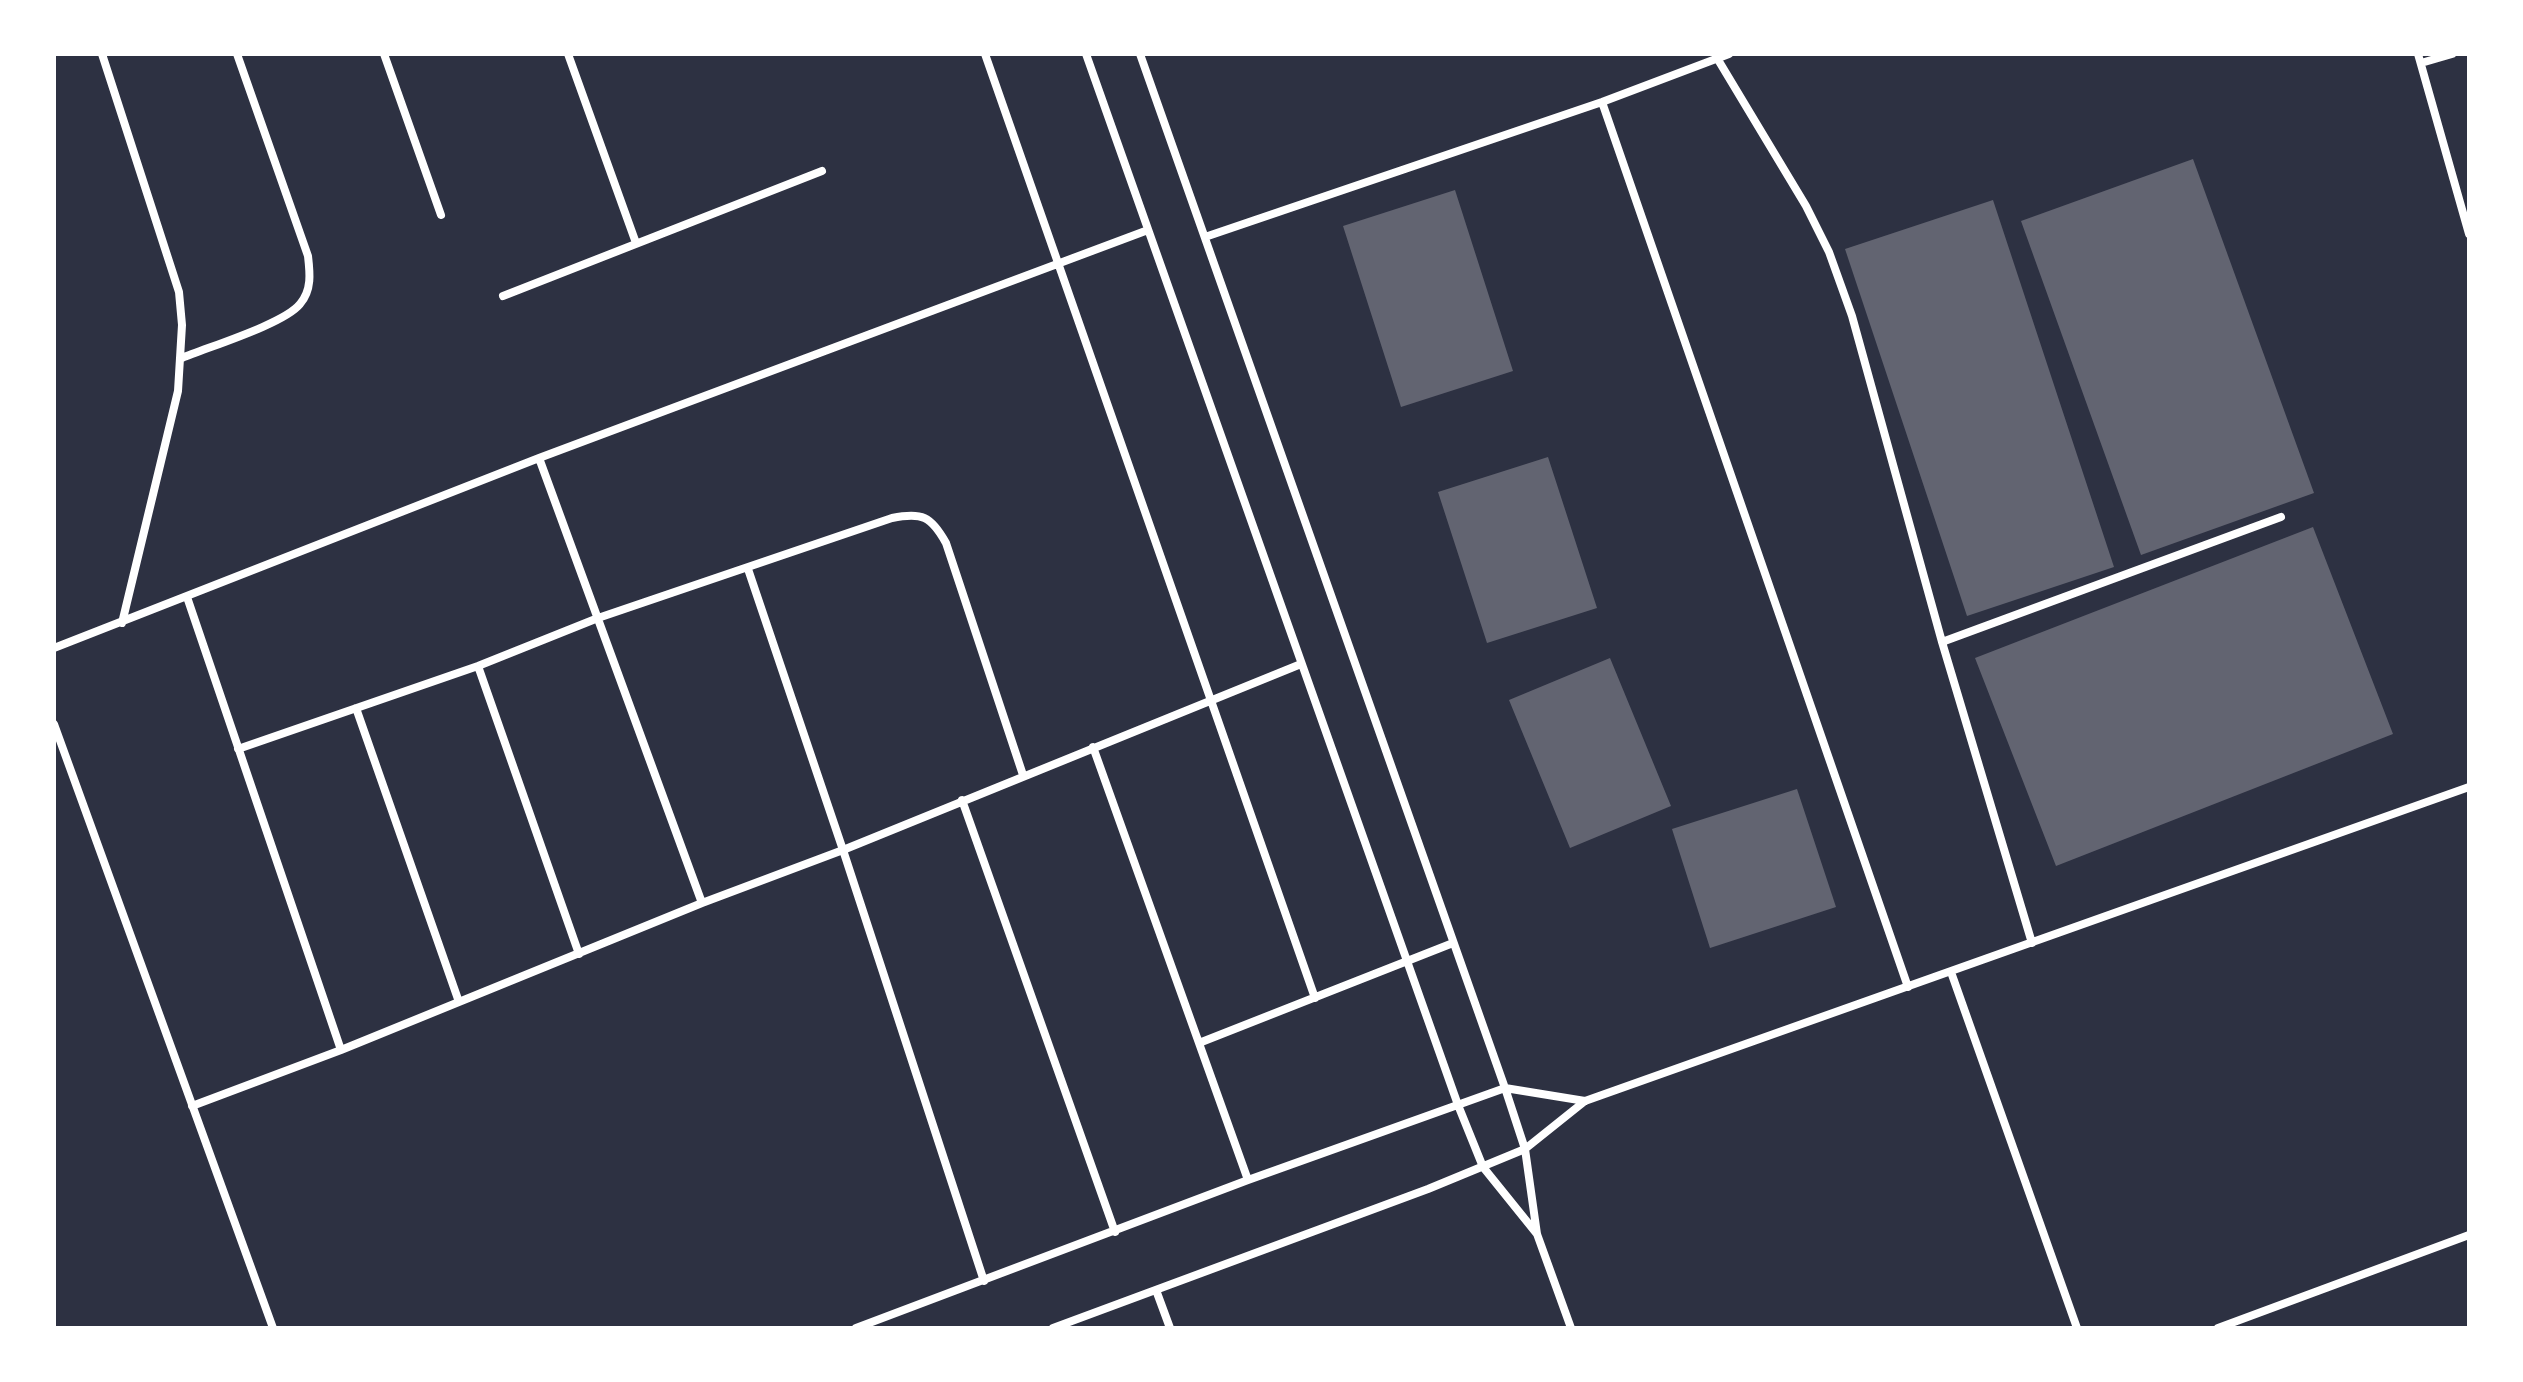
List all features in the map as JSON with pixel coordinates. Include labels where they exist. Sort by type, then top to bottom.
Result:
[{"type":"street","points":[[102,54],[179,292],[182,358],[178,391],[122,623]]},
{"type":"street","points":[[182,358],[280,318],[300,304],[311,281],[308,256],[237,54]]},
{"type":"street","points":[[384,54],[441,215]]},
{"type":"street","points":[[568,54],[636,243]]},
{"type":"street","points":[[985,54],[1315,998]]},
{"type":"street","points":[[1086,54],[1458,1105],[1483,1167],[1537,1234]]},
{"type":"street","points":[[1140,54],[1505,1088],[1525,1149],[1537,1234],[1571,1328]]},
{"type":"street","points":[[1205,237],[1602,102],[1729,54]]},
{"type":"street","points":[[2452,54],[2420,59],[2469,234]]},
{"type":"street","points":[[1717,58],[1806,206],[1829,252],[1852,316],[1942,642],[2032,943]]},
{"type":"street","points":[[1602,102],[1908,987]]},
{"type":"street","points":[[503,296],[822,171]]},
{"type":"street","points":[[54,648],[539,458],[1148,230]]},
{"type":"street","points":[[539,458],[702,903]]},
{"type":"street","points":[[238,749],[478,666],[598,618],[892,518],[914,514],[935,523],[946,543],[1023,775]]},
{"type":"street","points":[[1942,642],[2281,517]]},
{"type":"street","points":[[748,569],[984,1281]]},
{"type":"street","points":[[187,597],[341,1050]]},
{"type":"street","points":[[192,1106],[341,1050],[702,903],[843,850],[1301,664]]},
{"type":"street","points":[[478,666],[579,954]]},
{"type":"street","points":[[356,708],[459,1002]]},
{"type":"street","points":[[54,724],[273,1328]]},
{"type":"street","points":[[1093,747],[1248,1180]]},
{"type":"street","points":[[1053,1328],[1483,1167],[1525,1149],[1585,1101],[2469,787]]},
{"type":"street","points":[[962,800],[1115,1232]]},
{"type":"street","points":[[1199,1043],[1453,943]]},
{"type":"street","points":[[1951,972],[2077,1328]]},
{"type":"street","points":[[856,1328],[1248,1180],[1505,1088],[1585,1101]]},
{"type":"street","points":[[2218,1328],[2469,1235]]},
{"type":"street","points":[[1156,1290],[1170,1328]]},
{"type":"building","points":[[2193,159],[2314,493],[2141,555],[2021,221]]},
{"type":"building","points":[[1455,190],[1513,371],[1401,407],[1343,226]]},
{"type":"building","points":[[1993,200],[2114,567],[1967,616],[1845,249]]},
{"type":"building","points":[[1548,457],[1597,608],[1487,643],[1438,492]]},
{"type":"building","points":[[2313,527],[2393,734],[2056,866],[1975,658]]},
{"type":"building","points":[[1610,658],[1671,806],[1570,848],[1509,700]]},
{"type":"building","points":[[1797,789],[1836,907],[1710,948],[1672,829]]}]
